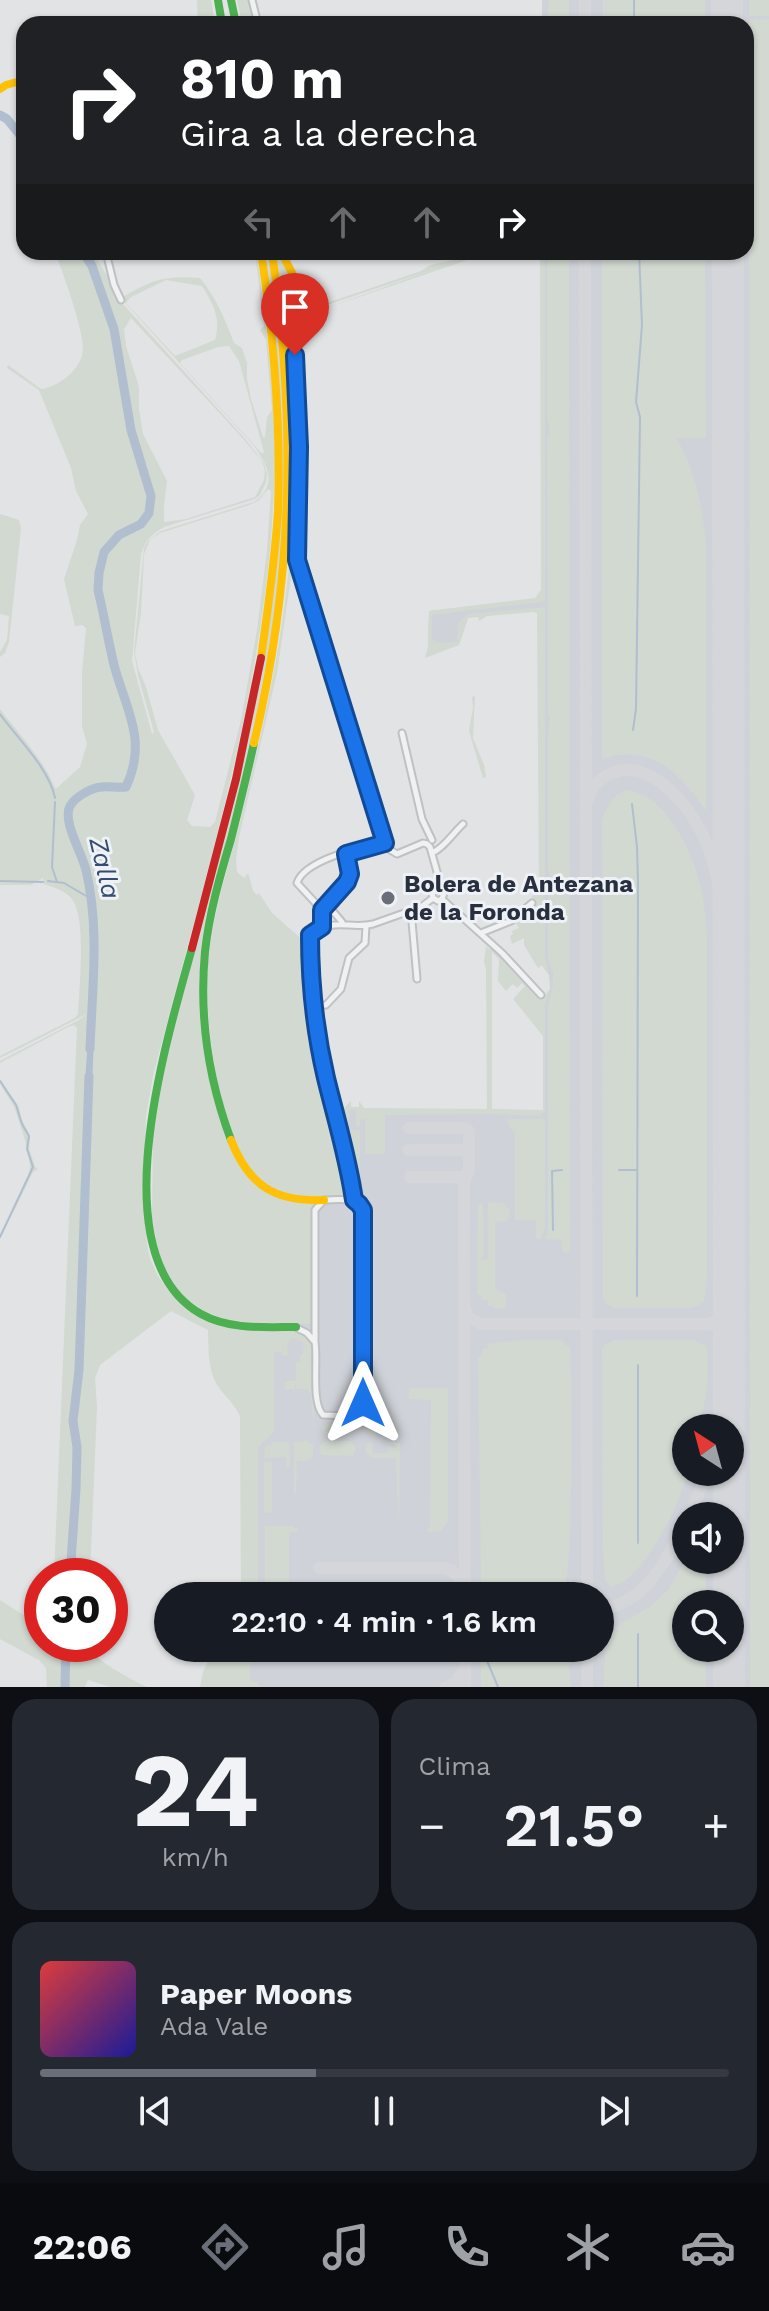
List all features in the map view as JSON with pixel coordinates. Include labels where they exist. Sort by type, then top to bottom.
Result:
[{"type":"main road","points":[[262,260],[275,367],[279,442],[279,501],[270,598],[256,684],[237,768],[158,1077],[151,1119],[149,1220],[152,1248],[159,1267],[172,1288],[192,1308],[229,1324],[296,1327]]},
{"type":"main road","points":[[273,260],[286,366],[290,439],[286,555],[275,644],[262,711],[209,926],[202,976],[202,1006],[206,1045],[220,1103],[233,1147],[244,1167],[258,1184],[279,1196],[324,1200]]},
{"type":"main road","points":[[285,260],[300,289],[304,310],[295,355],[299,458],[297,560],[385,843]]},
{"type":"street","points":[[108,260],[121,300]]},
{"type":"street","points":[[402,733],[439,889]]},
{"type":"street","points":[[432,853],[440,849],[463,824]]},
{"type":"street","points":[[322,910],[297,883],[306,869],[385,843],[397,854],[423,843],[448,838]]},
{"type":"street","points":[[322,927],[322,910],[347,882],[350,874],[346,854]]},
{"type":"street","points":[[433,898],[433,891],[439,889]]},
{"type":"street","points":[[439,889],[444,893],[442,899]]},
{"type":"street","points":[[354,1200],[315,1021],[310,935],[322,927],[343,923],[366,926],[421,907],[433,898]]},
{"type":"street","points":[[433,898],[438,901],[442,899]]},
{"type":"street","points":[[442,899],[481,933],[541,995]]},
{"type":"street","points":[[326,903],[343,923]]},
{"type":"street","points":[[481,933],[511,921],[532,903]]},
{"type":"street","points":[[411,910],[417,979]]},
{"type":"street","points":[[314,1006],[326,1005],[341,989],[349,958],[365,943],[366,926]]},
{"type":"street","points":[[324,1200],[354,1200],[362,1206],[363,1218],[363,1403],[354,1415],[328,1416],[320,1413],[317,1407],[315,1210],[324,1200]]},
{"type":"street","points":[[296,1327],[309,1327],[315,1331]]},
{"type":"street","points":[[296,1327],[315,1342]]},
{"type":"shaded area","points":[[197,0],[211,0],[214,16],[198,16]]},
{"type":"shaded area","points":[[237,0],[250,0],[254,16],[240,16]]},
{"type":"shaded area","points":[[542,0],[769,0],[769,1687],[245,1687],[246,1662],[614,1662],[614,1582],[246,1582],[246,1372],[282,1324],[312,1323],[310,1202],[313,1197],[358,1194],[353,1154],[357,1154],[356,1130],[349,1130],[349,1110],[543,1110],[543,998],[550,989],[549,975],[543,967],[542,609],[468,618],[459,645],[428,647],[429,611],[543,598],[542,260],[754,260],[754,16],[542,16]]},
{"type":"shaded area","points":[[549,0],[569,0],[569,16],[548,16]]},
{"type":"shaded area","points":[[603,0],[705,0],[705,16],[603,16]]},
{"type":"shaded area","points":[[749,0],[769,0],[769,16],[749,16]]},
{"type":"shaded area","points":[[769,19],[769,1687],[750,1687],[749,260],[754,260],[754,20]]},
{"type":"shaded area","points":[[58,260],[97,260],[106,274],[110,274],[114,290],[122,303],[245,439],[264,463],[267,474],[266,482],[255,499],[164,527],[148,541],[161,531],[254,502],[266,489],[268,482],[267,468],[255,447],[121,298],[159,280],[200,278],[220,309],[234,343],[242,348],[251,399],[265,437],[267,417],[272,410],[266,340],[260,330],[264,326],[257,260],[271,379],[275,433],[269,563],[259,637],[229,785],[153,1076],[146,1116],[144,1189],[150,1259],[169,1291],[198,1316],[216,1324],[297,1331],[306,1335],[313,1347],[314,1433],[311,1394],[307,1389],[296,1389],[296,1383],[294,1389],[284,1389],[285,1381],[296,1381],[296,1363],[300,1362],[304,1352],[303,1343],[291,1339],[287,1344],[288,1355],[274,1352],[274,1431],[258,1452],[258,1582],[241,1582],[240,1416],[213,1375],[208,1330],[171,1311],[100,1365],[95,1378],[97,1407],[91,1558],[55,1558],[77,1028],[70,1026],[0,1061],[89,1013],[0,1058],[75,1018],[78,1014],[81,954],[77,909],[69,896],[44,884],[43,878],[31,885],[0,885],[0,709],[38,757],[55,788],[80,767],[87,744],[82,726],[86,628],[75,626],[64,579],[80,525],[88,514],[76,491],[71,468],[39,390],[7,368],[8,365],[41,389],[48,388],[62,381],[79,363],[82,340]],"holes":[[[166,280],[202,286],[210,299],[217,325],[215,340],[175,356],[126,303],[131,297]],[[131,318],[262,461],[264,480],[255,497],[186,519],[164,522],[167,481],[143,434],[139,387],[124,329]],[[229,346],[239,361],[264,452],[262,454],[180,363],[182,360]],[[268,489],[271,491],[267,551],[241,720],[215,822],[210,827],[192,826],[187,820],[195,795],[158,730],[135,653],[144,554],[150,540],[160,533],[249,505],[258,501]],[[147,542],[144,548],[134,652],[152,734],[132,661],[141,554],[143,549]]]},
{"type":"shaded area","points":[[265,260],[270,260],[285,401],[285,527],[273,631],[258,713],[199,976],[224,1130],[256,1186],[310,1202],[313,1208],[313,1322],[308,1324],[232,1322],[204,1311],[174,1285],[160,1261],[152,1217],[153,1133],[161,1077],[242,764],[281,526]]},
{"type":"shaded area","points":[[277,260],[284,260],[300,294],[295,389],[295,563],[370,805],[297,576],[292,570],[277,673],[236,859],[237,872],[244,878],[248,873],[253,891],[257,895],[259,893],[272,913],[305,942],[318,1063],[341,1138],[349,1197],[310,1198],[281,1193],[254,1173],[239,1149],[228,1119],[212,1051],[209,1017],[208,963],[213,927],[269,695],[289,566],[294,487],[292,409]]},
{"type":"shaded area","points":[[288,260],[312,308],[421,271],[430,265],[467,260],[320,310],[432,270],[312,310],[306,306]]},
{"type":"shaded area","points":[[540,260],[545,260],[545,599],[543,602],[432,615],[432,639],[439,643],[457,642],[458,623],[468,614],[545,607],[545,955],[549,975],[543,965],[538,968],[524,945],[524,938],[512,944],[510,936],[512,931],[519,928],[514,921],[525,916],[539,886],[537,613],[487,616],[479,621],[478,616],[468,618],[459,645],[425,658],[429,611],[535,598],[541,590]]},
{"type":"shaded area","points":[[547,260],[569,260],[570,1250],[567,1253],[562,1250],[561,1240],[545,1239],[548,1228],[548,1006],[553,984],[548,958],[548,890],[551,884],[548,869],[547,437],[550,432],[547,417]]},
{"type":"shaded area","points":[[602,260],[705,260],[706,438],[677,439],[697,490],[706,544],[706,811],[685,784],[662,764],[635,755],[602,759]]},
{"type":"shaded area","points":[[318,311],[306,321],[299,345],[299,386],[305,407],[302,413],[303,470],[299,557],[301,488],[297,351],[306,313]]},
{"type":"shaded area","points":[[0,514],[19,520],[21,528],[9,642],[0,657],[7,640],[9,616],[0,614]]},
{"type":"shaded area","points":[[309,591],[336,677],[339,683],[346,685],[338,688]]},
{"type":"shaded area","points":[[475,696],[473,738],[484,765],[486,777],[483,778],[469,731],[472,697]]},
{"type":"shaded area","points":[[626,790],[654,802],[677,830],[699,879],[705,910],[707,1279],[704,1302],[692,1308],[614,1308],[603,1298],[602,820],[610,802]]},
{"type":"shaded area","points":[[486,946],[489,949],[494,947],[542,999],[550,989],[545,1004],[545,1111],[539,1116],[385,1115],[385,1154],[365,1154],[365,1120],[360,1119],[360,1126],[356,1126],[356,1110],[349,1110],[349,1130],[360,1130],[360,1191],[355,1194],[325,1058],[317,1013],[331,1081],[342,1110],[351,1101],[351,1107],[359,1107],[359,1101],[364,1108],[487,1109]],"holes":[[[492,952],[499,959],[498,981],[506,991],[513,984],[517,988],[522,983],[525,986],[513,999],[543,1036],[543,1110],[492,1109]]]},
{"type":"shaded area","points":[[0,1079],[19,1107],[30,1136],[29,1148],[38,1169],[33,1172],[0,1239],[27,1180],[30,1166],[16,1112]]},
{"type":"shaded area","points":[[506,1120],[545,1121],[545,1227],[541,1239],[536,1239],[536,1220],[515,1220],[515,1135]]},
{"type":"shaded area","points":[[490,1202],[504,1203],[509,1209],[507,1221],[495,1222],[495,1288],[506,1295],[506,1308],[494,1309],[488,1306],[488,1300],[482,1300],[482,1295],[477,1295],[478,1204],[483,1204],[484,1254],[481,1260],[486,1260]]},
{"type":"shaded area","points":[[368,1203],[372,1204],[372,1255],[368,1258],[365,1256],[365,1207]]},
{"type":"shaded area","points":[[561,1340],[570,1348],[572,1474],[566,1582],[481,1582],[478,1359],[489,1343]]},
{"type":"shaded area","points":[[615,1340],[694,1340],[706,1346],[708,1366],[702,1414],[672,1414],[672,1486],[683,1486],[678,1502],[672,1502],[672,1514],[646,1558],[635,1572],[614,1586],[614,1582],[605,1580],[603,1549],[602,1349],[605,1344]]},
{"type":"shaded area","points":[[409,1388],[448,1388],[448,1521],[441,1531],[428,1532],[427,1528],[430,1527],[431,1400],[409,1399]]},
{"type":"shaded area","points":[[371,1401],[378,1401],[375,1422],[378,1423],[376,1434],[372,1435],[367,1431],[370,1430],[367,1413]]},
{"type":"shaded area","points":[[326,1424],[343,1424],[348,1431],[354,1432],[349,1435],[326,1435],[322,1427]]},
{"type":"shaded area","points":[[307,1441],[313,1445],[313,1457],[297,1461],[294,1493],[294,1442]]},
{"type":"shaded area","points":[[326,1441],[351,1441],[356,1448],[353,1456],[321,1455],[319,1446]]},
{"type":"shaded area","points":[[275,1442],[289,1444],[290,1465],[287,1468],[286,1457],[264,1458],[265,1447]]},
{"type":"shaded area","points":[[391,1442],[400,1443],[399,1528],[396,1458],[372,1458],[366,1452],[366,1443],[372,1443],[373,1453],[385,1453],[389,1451],[386,1446],[396,1448],[396,1444]]},
{"type":"shaded area","points":[[264,1462],[272,1462],[272,1513],[264,1513]]},
{"type":"shaded area","points":[[265,1526],[298,1528],[296,1532],[289,1533],[289,1582],[265,1582]]},
{"type":"shaded area","points":[[677,1574],[706,1574],[706,1590],[672,1590],[672,1662],[706,1662],[706,1687],[603,1687],[605,1662],[614,1662],[614,1628],[651,1606],[668,1590]]},
{"type":"shaded area","points":[[0,1600],[24,1615],[24,1652],[0,1639]]},
{"type":"shaded area","points":[[41,1662],[103,1662],[147,1687],[111,1687],[88,1680],[85,1687],[47,1687],[46,1668]]},
{"type":"shaded area","points":[[208,1662],[250,1662],[250,1680],[258,1683],[259,1687],[200,1687]]},
{"type":"shaded area","points":[[481,1662],[569,1662],[571,1687],[481,1687]]},
{"type":"water","points":[[88,1037],[94,1037],[92,1087],[85,1084]]},
{"type":"waterway","points":[[634,0],[634,16]]},
{"type":"waterway","name":"Zalla","points":[[0,115],[16,130]]},
{"type":"waterway","name":"Zalla","points":[[88,260],[114,329],[131,430],[151,496],[149,513],[141,524],[119,535],[104,552],[99,573],[98,590],[112,656],[133,725],[135,754],[132,770],[126,787],[101,787],[88,791],[72,803],[68,812],[70,828],[86,870],[93,914],[90,1049]]},
{"type":"waterway","points":[[633,730],[636,709],[640,417],[636,402],[642,325],[639,260]]},
{"type":"waterway","points":[[0,714],[40,765],[55,798]]},
{"type":"waterway","points":[[55,802],[52,867],[57,882]]},
{"type":"waterway","points":[[632,804],[638,882],[637,1296]]},
{"type":"waterway","points":[[0,881],[43,882]]},
{"type":"waterway","points":[[48,881],[64,883],[93,900]]},
{"type":"waterway","name":"Zalla","points":[[71,1558],[77,1447],[73,1421],[79,1370],[89,1076]]},
{"type":"waterway","points":[[0,1081],[16,1105],[29,1136],[27,1149],[33,1167],[0,1237]]},
{"type":"waterway","points":[[553,1230],[552,1171],[562,1170]]},
{"type":"waterway","points":[[619,1170],[637,1170]]},
{"type":"waterway","points":[[638,1365],[638,1543]]},
{"type":"waterway","points":[[638,1634],[638,1687]]},
{"type":"waterway","name":"Zalla","points":[[65,1687],[66,1662]]},
{"type":"waterway","points":[[488,1662],[498,1687]]},
{"type":"taxiway","points":[[585,0],[585,16]]},
{"type":"taxiway","points":[[585,260],[587,1582]]},
{"type":"taxiway","points":[[588,799],[602,779],[619,771],[630,770],[655,779],[681,802],[695,821],[714,865],[724,913],[728,960]]},
{"type":"taxiway","points":[[409,1128],[464,1128],[469,1131],[469,1171],[464,1180],[465,1582]]},
{"type":"taxiway","points":[[408,1150],[464,1150],[469,1154]]},
{"type":"taxiway","points":[[410,1177],[460,1177],[464,1180]]},
{"type":"taxiway","points":[[709,1324],[724,1313],[729,1294]]},
{"type":"taxiway","points":[[465,1310],[469,1318],[481,1324],[713,1325],[722,1332],[729,1346],[721,1414]]},
{"type":"taxiway","points":[[695,1502],[702,1486]]},
{"type":"taxiway","points":[[614,1606],[642,1590],[672,1549]]},
{"type":"taxiway","points":[[319,1568],[442,1568],[456,1574],[462,1582]]},
{"type":"taxiway","points":[[465,1662],[465,1687]]},
{"type":"taxiway","points":[[587,1662],[587,1687]]},
{"type":"taxiway","points":[[446,1687],[456,1682],[463,1671]]},
{"type":"runway","points":[[727,0],[727,16]]},
{"type":"runway","points":[[728,260],[729,1414]]},
{"type":"runway","points":[[729,1486],[729,1502]]},
{"type":"runway","points":[[729,1574],[729,1590]]},
{"type":"runway","points":[[729,1662],[729,1687]]},
{"type":"traffic: fast","points":[[218,0],[221,16]]},
{"type":"traffic: fast","points":[[231,0],[234,16]]},
{"type":"traffic: fast","points":[[315,617],[385,843]]},
{"type":"traffic: fast","points":[[231,1140],[217,1095],[208,1048],[203,976],[212,909],[254,743]]},
{"type":"traffic: fast","points":[[192,948],[157,1087],[149,1142],[147,1196],[153,1245],[170,1285],[201,1314],[235,1325],[296,1327]]},
{"type":"traffic: slow","points":[[0,89],[16,82]]},
{"type":"traffic: slow","points":[[261,658],[275,548],[279,478],[276,381],[262,260]]},
{"type":"traffic: slow","points":[[254,743],[277,620],[287,498],[285,377],[273,260]]},
{"type":"traffic: slow","points":[[286,260],[304,304],[294,362],[299,447],[297,560],[315,617]]},
{"type":"traffic: slow","points":[[231,1140],[246,1169],[266,1188],[291,1198],[324,1200]]},
{"type":"traffic: jam","points":[[192,948],[236,779],[261,658]]},
{"type":"place","name":"Bolera de Antezana de la Foronda","points":[[388,898]]},
{"type":"route","points":[[295,355],[299,447],[297,560],[385,843],[346,854],[350,874],[347,882],[322,910],[322,927],[310,935],[315,1021],[354,1200],[363,1210],[363,1403]]}]
